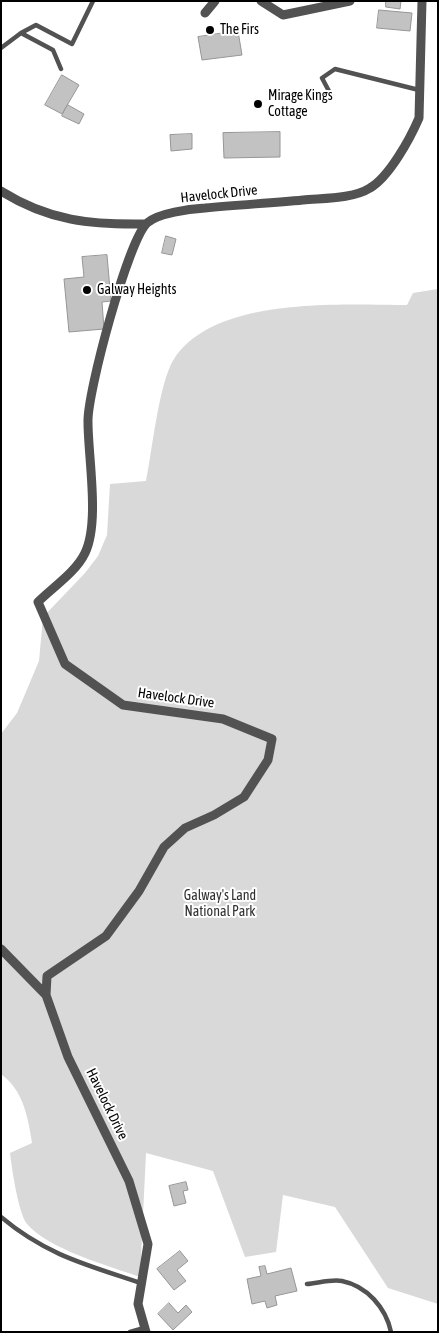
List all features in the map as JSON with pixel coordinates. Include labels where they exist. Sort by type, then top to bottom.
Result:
[{"type":"street","points":[[205,13],[215,1]]},
{"type":"street","points":[[261,1],[283,15],[350,1]]},
{"type":"street","name":"Havelock Drive","points":[[145,1330],[138,1304],[148,1244],[129,1181],[68,1057],[46,995],[47,976],[106,936],[139,891],[164,847],[184,828],[214,815],[244,797],[268,760],[272,739],[223,719],[123,704],[65,664],[38,602],[76,566],[85,552],[92,526],[88,419],[97,367],[124,272],[146,224],[155,218],[192,209],[340,197],[370,188],[392,166],[412,136],[419,118],[418,90],[422,1]]},
{"type":"street","points":[[1,191],[22,204],[57,218],[91,224],[146,224]]},
{"type":"street","points":[[1,949],[46,995]]},
{"type":"lane","points":[[1,48],[21,32],[36,25],[72,44],[93,1]]},
{"type":"lane","points":[[21,32],[53,50],[61,69]]},
{"type":"lane","points":[[282,95],[331,96],[322,78],[335,69],[418,90]]},
{"type":"lane","points":[[1,1217],[19,1232],[55,1254],[142,1284]]},
{"type":"lane","points":[[307,1284],[341,1281],[360,1287],[381,1307],[388,1320],[391,1332]]},
{"type":"lane","points":[[130,1332],[145,1330]]},
{"type":"green space","name":"Galway's Land National Park","points":[[438,289],[438,1304],[388,1288],[335,1207],[283,1195],[276,1252],[245,1257],[213,1171],[146,1153],[140,1277],[80,1256],[49,1241],[27,1224],[18,1200],[10,1153],[32,1143],[29,1124],[19,1096],[15,1088],[1,1074],[1,734],[17,713],[39,661],[43,617],[85,573],[98,556],[107,535],[110,484],[146,481],[164,384],[174,359],[193,339],[218,324],[248,314],[281,308],[315,305],[407,305],[413,293]]},
{"type":"building","points":[[386,1],[401,1],[400,9],[386,7]]},
{"type":"building","points":[[379,10],[412,13],[410,31],[377,28]]},
{"type":"building","points":[[238,31],[242,55],[202,60],[198,37]]},
{"type":"building","points":[[62,75],[79,85],[62,114],[45,105]]},
{"type":"building","points":[[68,105],[84,114],[79,124],[62,116]]},
{"type":"building","points":[[280,132],[280,157],[224,158],[223,133]]},
{"type":"building","points":[[192,134],[192,149],[171,151],[170,135]]},
{"type":"building","points":[[166,236],[176,239],[172,255],[162,253]]},
{"type":"building","name":"Galway Heights","points":[[107,255],[111,301],[102,302],[104,329],[69,332],[64,279],[84,277],[82,257]]},
{"type":"building","points":[[186,1182],[188,1190],[183,1191],[186,1203],[174,1206],[169,1186]]},
{"type":"building","points":[[180,1251],[188,1261],[177,1270],[186,1281],[174,1290],[157,1269]]},
{"type":"building","points":[[265,1266],[267,1274],[291,1268],[297,1291],[275,1296],[277,1305],[267,1308],[265,1301],[252,1304],[247,1279],[261,1276],[259,1267]]},
{"type":"building","points":[[169,1303],[178,1313],[186,1305],[192,1312],[173,1330],[158,1314]]},
{"type":"place","name":"The Firs","points":[[210,30]]},
{"type":"place","name":"Mirage Kings Cottage","points":[[258,104]]},
{"type":"place","name":"Galway Heights","points":[[87,290]]}]
